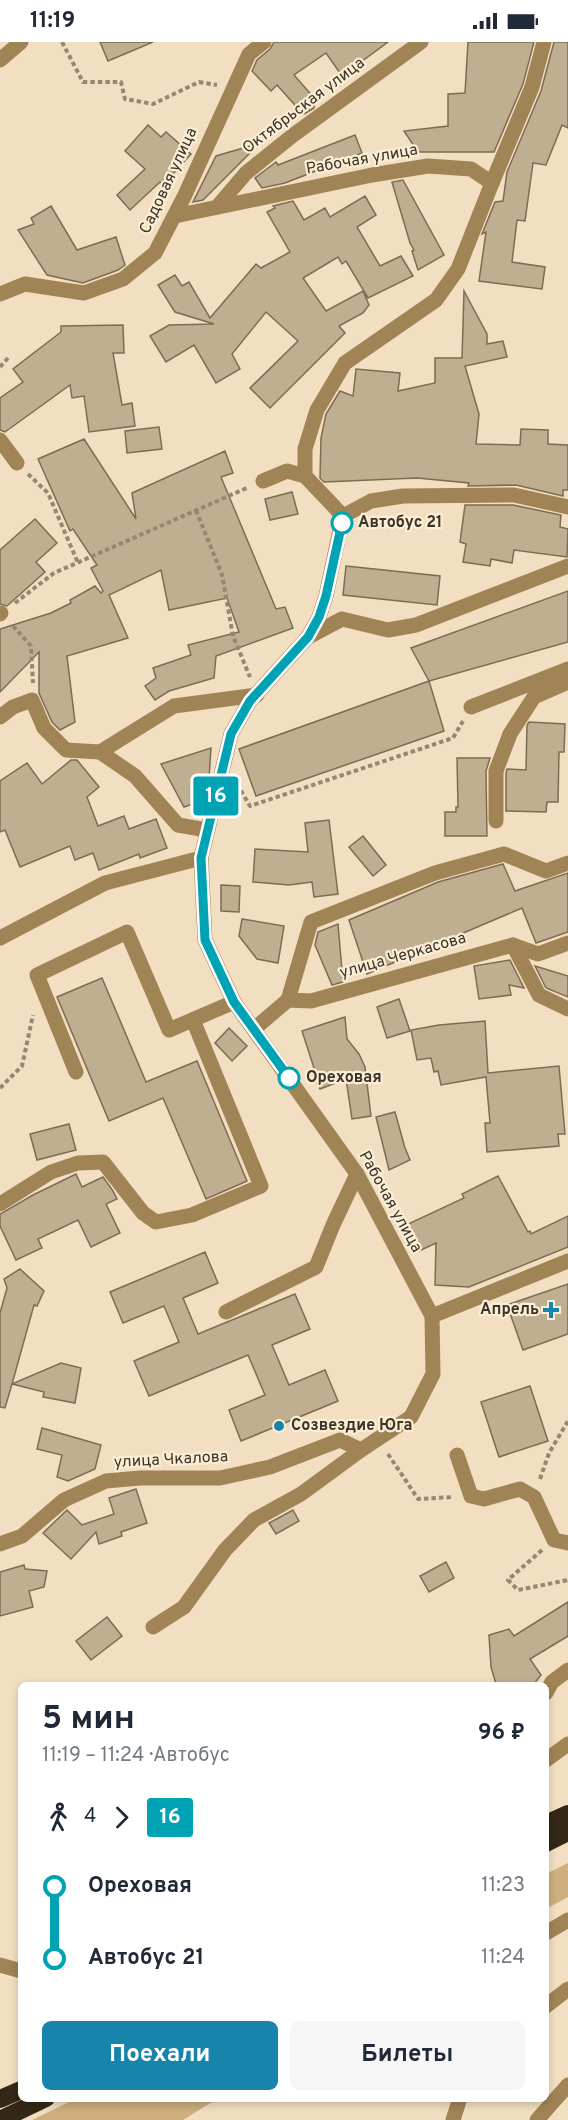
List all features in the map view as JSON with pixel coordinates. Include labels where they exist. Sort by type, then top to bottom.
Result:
[{"type":"highway","points":[[549,1823],[568,1814]]},
{"type":"highway","points":[[549,1842],[568,1832]]},
{"type":"highway","points":[[0,2099],[18,2091]]},
{"type":"highway","points":[[11,2112],[36,2102]]},
{"type":"street","points":[[0,60],[21,42]]},
{"type":"street","name":"Садовая улица","points":[[0,294],[25,284],[84,293],[123,279],[155,253],[175,216],[249,54],[264,42]]},
{"type":"street","name":"Октябрьская улица","points":[[217,207],[246,173],[292,135],[421,42]]},
{"type":"street","points":[[305,476],[305,448],[317,410],[345,363],[436,300],[458,269],[532,87],[544,42]]},
{"type":"street","name":"Рабочая улица","points":[[175,216],[372,175],[428,166],[471,169],[492,183]]},
{"type":"street","points":[[0,440],[17,463]]},
{"type":"street","points":[[263,481],[286,471],[305,476],[344,516],[371,501],[403,496],[514,495],[568,507]]},
{"type":"street","name":"Рабочая улица","points":[[344,516],[319,617],[308,637],[250,701],[231,734],[201,858],[205,940],[234,1002],[357,1174],[432,1316]]},
{"type":"street","points":[[308,637],[342,619],[388,630],[416,625],[568,566]]},
{"type":"street","points":[[471,707],[568,669]]},
{"type":"street","points":[[496,821],[496,771],[510,734],[534,697],[568,682]]},
{"type":"street","points":[[100,752],[174,706],[257,694]]},
{"type":"street","points":[[0,717],[13,707],[32,700],[44,728],[66,750],[100,752],[135,776],[178,825],[207,830]]},
{"type":"street","points":[[254,1029],[288,1000],[311,922],[435,873],[504,854],[546,871],[568,863]]},
{"type":"street","points":[[0,938],[105,883],[201,858]]},
{"type":"street","points":[[76,1072],[37,975],[127,932],[169,1030],[234,1002]]},
{"type":"street","points":[[513,945],[538,954],[568,943]]},
{"type":"street","points":[[513,945],[539,995],[568,1009]]},
{"type":"street","name":"улица Черкасова","points":[[288,1000],[311,1001],[513,945]]},
{"type":"street","points":[[0,1204],[51,1172],[78,1163],[103,1162],[143,1213],[156,1222],[192,1215],[261,1186],[193,1020]]},
{"type":"street","points":[[226,1312],[316,1267],[357,1174]]},
{"type":"street","points":[[153,1627],[184,1607],[225,1550],[254,1520],[301,1494],[361,1450],[411,1418],[433,1374],[432,1316],[568,1261]]},
{"type":"street","name":"улица Чкалова","points":[[0,1544],[22,1536],[64,1500],[106,1481],[140,1478],[220,1478],[270,1467],[340,1440],[361,1450]]},
{"type":"street","points":[[457,1455],[471,1496],[484,1499],[520,1489],[534,1497],[561,1541]]},
{"type":"street","points":[[549,1688],[552,1682],[568,1670]]},
{"type":"street","points":[[549,1758],[568,1744]]},
{"type":"street","points":[[549,1932],[568,1920]]},
{"type":"street","points":[[0,1965],[18,1970]]},
{"type":"street","points":[[549,2004],[568,1989]]},
{"type":"street","points":[[537,2120],[568,2085]]},
{"type":"street","points":[[453,2120],[459,2102]]},
{"type":"path","points":[[62,42],[83,82],[122,82],[125,99],[153,104],[199,82],[233,88]]},
{"type":"path","points":[[0,367],[8,358]]},
{"type":"path","points":[[17,463],[48,493],[78,563]]},
{"type":"path","points":[[32,700],[31,646],[0,614],[54,573],[263,481]]},
{"type":"path","points":[[196,510],[222,574],[233,636],[257,694]]},
{"type":"path","points":[[221,777],[238,784],[250,806],[453,738],[471,707]]},
{"type":"path","points":[[0,1088],[22,1066],[41,985]]},
{"type":"path","points":[[534,1497],[549,1453],[568,1421]]},
{"type":"path","points":[[377,1439],[418,1499],[471,1496]]},
{"type":"path","points":[[561,1541],[508,1580],[518,1590],[568,1580]]},
{"type":"shaded area","points":[[568,1863],[568,1897],[549,1907],[549,1872]]},
{"type":"shaded area","points":[[69,2102],[212,2102],[183,2120],[32,2120]]},
{"type":"building","points":[[100,42],[153,42],[108,61]]},
{"type":"building","points":[[274,42],[388,42],[342,76],[326,53],[294,75],[315,99],[314,108],[304,114],[296,109],[277,85],[271,91],[252,71],[257,60],[270,49]]},
{"type":"building","points":[[468,42],[534,42],[523,84],[494,152],[418,152],[404,131],[448,126],[448,94],[465,93]]},
{"type":"building","points":[[554,42],[568,42],[568,128],[562,125],[546,165],[533,163],[525,221],[517,220],[512,262],[545,267],[542,289],[479,281],[486,232],[482,234],[495,202],[503,201],[507,172],[541,91]]},
{"type":"building","points":[[148,125],[161,137],[166,132],[191,154],[163,185],[160,182],[130,210],[117,195],[145,169],[125,151]]},
{"type":"building","points":[[355,135],[362,153],[285,183],[262,188],[255,178],[276,162],[278,165]]},
{"type":"building","points":[[260,143],[203,200],[193,202],[216,156]]},
{"type":"building","points":[[403,180],[444,255],[418,270],[412,251],[414,250],[392,182]]},
{"type":"building","points":[[365,196],[376,215],[357,227],[380,266],[401,256],[413,276],[368,298],[346,261],[342,264],[338,257],[303,278],[326,311],[363,291],[369,305],[363,313],[339,326],[345,333],[270,408],[250,388],[298,341],[266,312],[232,354],[240,369],[216,383],[194,345],[166,362],[150,336],[169,325],[214,324],[175,312],[158,285],[175,275],[182,286],[189,282],[210,318],[256,264],[261,268],[290,252],[267,212],[275,208],[273,206],[293,201],[304,220],[325,208],[330,217]]},
{"type":"building","points":[[51,206],[77,250],[116,237],[125,265],[118,270],[83,283],[47,275],[18,230],[34,224],[31,218]]},
{"type":"building","points":[[464,291],[487,334],[487,344],[503,341],[507,357],[465,366],[479,414],[476,444],[520,445],[521,429],[548,430],[548,444],[568,445],[568,490],[563,490],[563,496],[516,485],[468,486],[469,483],[417,478],[324,482],[320,478],[321,438],[326,414],[340,391],[353,396],[356,369],[400,373],[398,391],[435,383],[435,358],[462,358]]},
{"type":"building","points":[[123,325],[124,353],[113,353],[122,405],[132,403],[135,426],[89,432],[84,396],[72,398],[70,385],[5,432],[0,430],[0,398],[23,382],[13,369],[61,332],[61,326]]},
{"type":"building","points":[[159,427],[162,449],[127,453],[125,431]]},
{"type":"building","points":[[84,439],[136,519],[132,493],[225,451],[233,473],[221,477],[276,609],[285,607],[293,628],[216,656],[214,678],[169,691],[155,700],[145,686],[156,678],[153,668],[191,655],[188,645],[239,632],[227,598],[169,610],[161,570],[109,595],[128,638],[67,656],[75,722],[60,730],[52,722],[39,693],[39,652],[0,692],[0,629],[51,613],[71,603],[70,600],[95,586],[101,593],[103,591],[91,568],[97,565],[73,529],[70,531],[38,459]]},
{"type":"building","points":[[292,492],[298,514],[270,520],[265,499]]},
{"type":"building","points":[[465,505],[513,505],[561,515],[560,527],[568,529],[567,557],[514,550],[512,563],[491,559],[490,566],[463,562],[466,544],[460,542]]},
{"type":"building","points":[[35,519],[57,543],[36,562],[45,572],[7,606],[0,604],[0,550]]},
{"type":"building","points":[[346,566],[440,576],[437,605],[343,595]]},
{"type":"building","points":[[568,591],[568,642],[429,681],[411,648]]},
{"type":"building","points":[[429,681],[444,731],[256,796],[239,749]]},
{"type":"building","points":[[529,722],[565,724],[564,752],[559,752],[558,802],[547,802],[546,812],[506,811],[507,769],[526,770],[527,725]]},
{"type":"building","points":[[211,748],[209,778],[205,780],[207,791],[205,800],[184,807],[161,764]]},
{"type":"building","points":[[457,758],[490,758],[486,771],[487,836],[445,836],[445,812],[456,812],[456,807],[458,807]]},
{"type":"building","points":[[71,760],[77,760],[99,787],[87,797],[98,826],[124,816],[129,829],[156,819],[167,848],[140,858],[139,854],[99,870],[93,853],[75,860],[70,846],[20,867],[5,830],[0,832],[0,781],[27,763],[42,784]]},
{"type":"building","points":[[329,820],[338,894],[314,897],[312,882],[289,885],[253,882],[255,849],[308,852],[305,823]]},
{"type":"building","points":[[363,836],[386,865],[373,876],[349,847]]},
{"type":"building","points":[[503,864],[515,891],[568,873],[568,932],[536,943],[522,908],[367,974],[349,920],[438,882]]},
{"type":"building","points":[[221,885],[240,886],[239,912],[221,911]]},
{"type":"building","points":[[242,919],[284,926],[278,963],[257,959],[239,936]]},
{"type":"building","points":[[338,924],[343,982],[332,985],[315,945],[318,932]]},
{"type":"building","points":[[510,960],[524,988],[509,985],[511,995],[479,999],[474,966]]},
{"type":"building","points":[[535,966],[568,976],[568,997],[546,988]]},
{"type":"building","points":[[102,978],[146,1082],[197,1061],[247,1181],[206,1199],[163,1098],[109,1121],[57,997]]},
{"type":"building","points":[[399,999],[410,1031],[387,1038],[377,1007]]},
{"type":"building","points":[[345,1017],[347,1039],[359,1054],[365,1067],[371,1116],[352,1119],[346,1079],[320,1089],[310,1070],[314,1068],[302,1031]]},
{"type":"building","points":[[485,1021],[488,1073],[559,1066],[565,1134],[558,1134],[559,1146],[487,1152],[485,1123],[490,1123],[486,1077],[441,1085],[438,1071],[434,1072],[431,1058],[417,1060],[411,1030]]},
{"type":"building","points":[[229,1028],[247,1046],[232,1061],[215,1043]]},
{"type":"building","points":[[395,1112],[410,1160],[389,1170],[376,1117]]},
{"type":"building","points":[[69,1124],[76,1150],[37,1160],[30,1134]]},
{"type":"building","points":[[76,1174],[82,1187],[103,1177],[117,1199],[106,1204],[120,1233],[91,1247],[78,1220],[38,1239],[42,1248],[16,1260],[0,1226],[0,1214]]},
{"type":"building","points":[[498,1176],[531,1234],[568,1216],[568,1247],[469,1287],[435,1285],[436,1243],[419,1251],[406,1225],[464,1198],[462,1194]]},
{"type":"building","points":[[205,1252],[218,1283],[183,1298],[198,1334],[295,1294],[310,1329],[272,1345],[289,1385],[325,1370],[338,1401],[241,1441],[229,1410],[265,1395],[248,1355],[149,1396],[134,1361],[179,1342],[164,1306],[123,1323],[110,1292]]},
{"type":"building","points":[[20,1269],[44,1291],[37,1306],[34,1305],[5,1408],[0,1407],[0,1313],[7,1288],[4,1279]]},
{"type":"building","points":[[568,1284],[568,1334],[523,1350],[507,1305]]},
{"type":"building","points":[[61,1363],[81,1368],[75,1403],[43,1397],[44,1392],[12,1384]]},
{"type":"building","points":[[530,1386],[548,1441],[499,1457],[481,1402]]},
{"type":"building","points":[[42,1428],[101,1445],[95,1469],[68,1481],[57,1477],[62,1455],[37,1449]]},
{"type":"building","points":[[136,1489],[147,1523],[121,1532],[122,1536],[99,1544],[96,1532],[71,1559],[43,1533],[67,1510],[82,1525],[114,1514],[109,1498]]},
{"type":"building","points":[[293,1510],[299,1521],[276,1534],[269,1523]]},
{"type":"building","points":[[446,1562],[454,1578],[429,1592],[420,1576]]},
{"type":"building","points":[[24,1565],[25,1569],[47,1571],[44,1587],[29,1591],[33,1607],[0,1616],[0,1572]]},
{"type":"building","points":[[568,1602],[568,1636],[530,1659],[541,1675],[536,1682],[495,1682],[491,1667],[489,1635],[509,1629],[514,1636]]},
{"type":"building","points":[[107,1617],[122,1636],[91,1660],[76,1641]]},
{"type":"bus line","name":"16","points":[[289,1078],[234,1002],[205,940],[201,858],[231,734],[250,701],[308,637],[319,617],[326,596],[342,523]]},
{"type":"place","name":"Автобус 21","points":[[342,523]]},
{"type":"place","name":"Ореховая","points":[[289,1078]]},
{"type":"place","name":"Апрель","points":[[551,1310]]},
{"type":"place","name":"Созвездие Юга","points":[[279,1426]]}]
